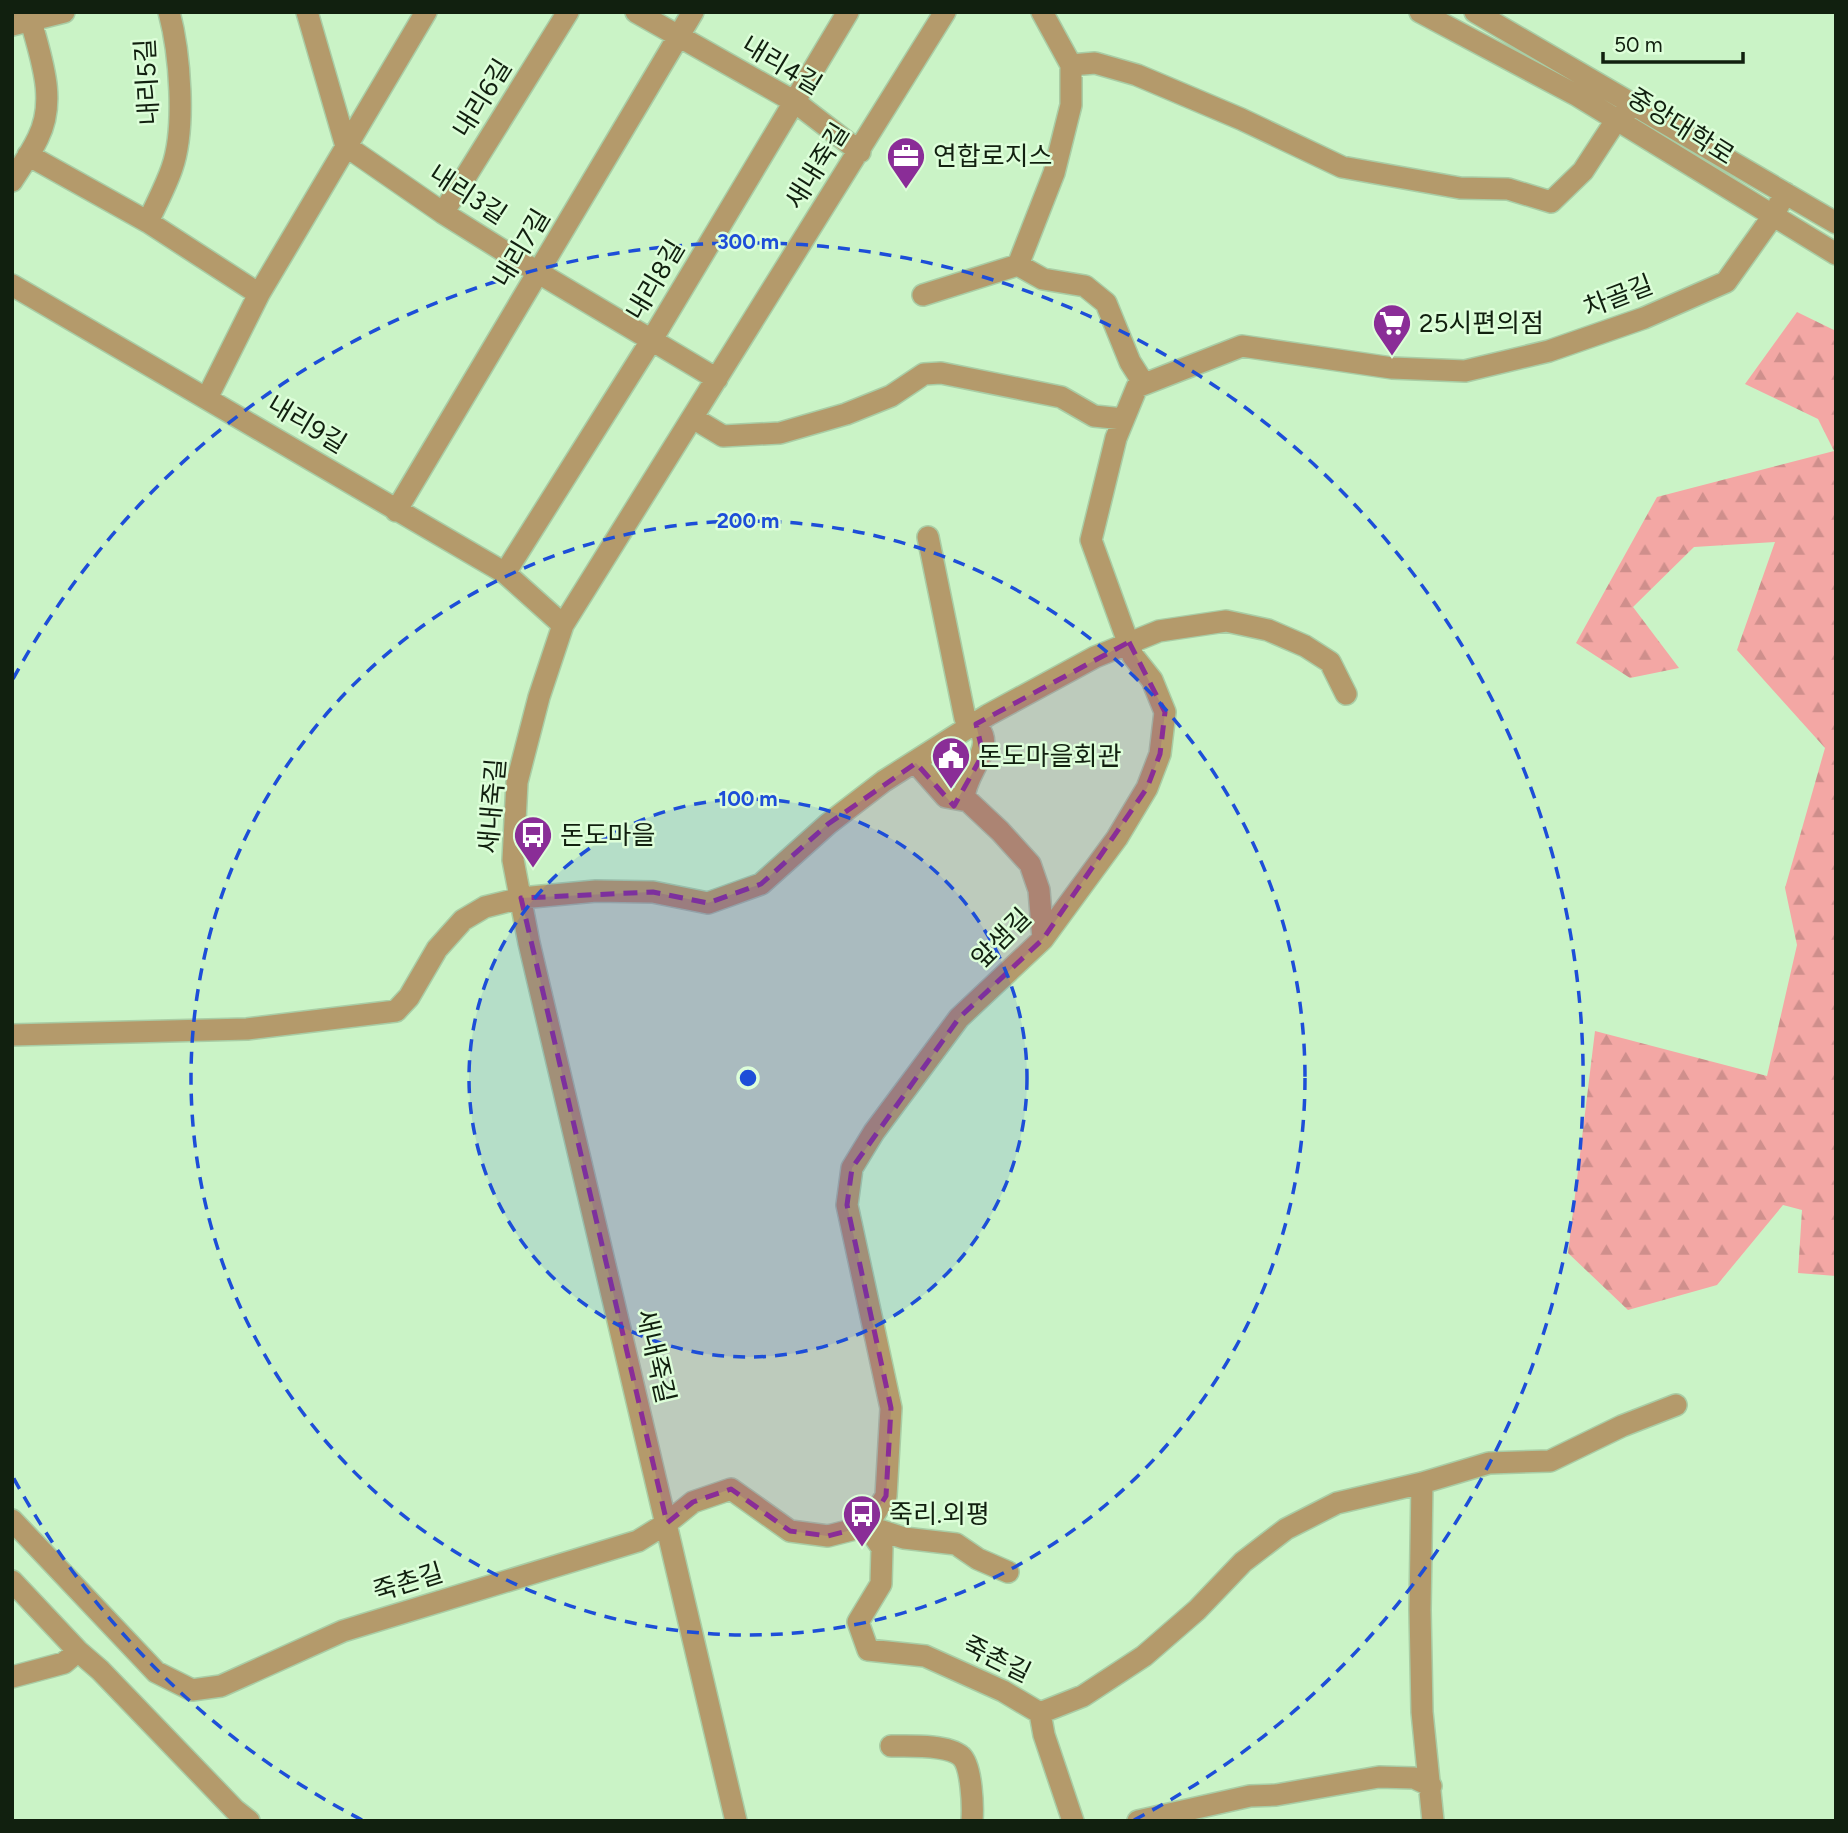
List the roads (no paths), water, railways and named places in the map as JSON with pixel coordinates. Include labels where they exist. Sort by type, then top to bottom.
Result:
[{"type":"street","points":[[12,181],[39,137],[47,110],[47,83],[22,23],[64,12]]},
{"type":"street","name":"내리5길","points":[[148,222],[173,166],[181,111],[169,12]]},
{"type":"street","points":[[307,12],[346,146]]},
{"type":"street","points":[[207,397],[259,294],[426,12]]},
{"type":"street","name":"내리6길","points":[[443,213],[568,12]]},
{"type":"street","name":"내리4길","points":[[636,12],[794,102],[860,152]]},
{"type":"street","name":"내리7길","points":[[396,511],[693,12]]},
{"type":"street","name":"내리8길","points":[[505,573],[651,341],[848,12]]},
{"type":"street","name":"새내죽길","points":[[736,1821],[529,943],[513,860],[517,782],[538,697],[563,625],[945,12]]},
{"type":"street","points":[[1018,265],[1054,173],[1071,105],[1071,65],[1042,12]]},
{"type":"street","name":"중앙대학로","points":[[1420,12],[1578,96],[1836,254]]},
{"type":"street","name":"중앙대학로","points":[[1475,12],[1836,223]]},
{"type":"street","points":[[1071,65],[1095,63],[1137,75],[1241,119],[1342,167],[1460,188],[1508,188],[1551,202],[1583,171],[1617,119],[1633,104]]},
{"type":"street","name":"내리3길","points":[[346,146],[443,213],[717,379]]},
{"type":"street","points":[[28,155],[148,222],[259,294]]},
{"type":"street","name":"차골길","points":[[1140,385],[1242,346],[1392,368],[1465,371],[1549,351],[1644,318],[1726,282],[1773,216],[1785,193]]},
{"type":"street","points":[[923,295],[1018,265],[1043,279],[1085,286],[1106,303],[1140,385]]},
{"type":"street","name":"내리9길","points":[[12,285],[505,573],[563,625]]},
{"type":"street","points":[[693,418],[723,436],[780,433],[846,414],[891,396],[924,374],[941,373],[1061,397],[1094,416],[1123,419]]},
{"type":"street","name":"앞샘길","points":[[867,1526],[886,1496],[891,1408],[847,1205],[852,1168],[874,1132],[960,1018],[1044,939],[1117,838],[1147,788],[1160,754],[1165,712],[1152,680],[1133,656],[1091,540],[1116,438],[1140,385]]},
{"type":"street","points":[[928,537],[965,718],[976,724],[984,737],[983,754],[964,789],[964,800]]},
{"type":"street","points":[[12,1035],[247,1029],[396,1011],[409,997],[437,949],[463,920],[485,907],[521,898],[596,891],[641,892],[708,903],[761,884],[828,824],[884,781],[976,724],[1095,657],[1159,631],[1226,621],[1268,630],[1305,646],[1330,662],[1346,694]]},
{"type":"street","points":[[916,763],[946,797],[968,801],[1030,864],[1040,890],[1044,939]]},
{"type":"street","points":[[1040,1713],[1083,1696],[1144,1656],[1197,1610],[1243,1562],[1286,1529],[1337,1503],[1422,1483],[1489,1463],[1550,1461],[1622,1426],[1676,1405]]},
{"type":"street","points":[[1422,1483],[1422,1699],[1433,1821]]},
{"type":"street","name":"죽촌길","points":[[12,1520],[156,1672],[192,1690],[221,1686],[343,1631],[638,1541],[694,1502],[732,1489],[790,1531],[828,1536],[867,1526],[881,1548],[881,1584],[858,1622],[868,1650],[925,1656],[1003,1691],[1040,1713],[1044,1735],[1073,1821]]},
{"type":"street","points":[[867,1526],[904,1538],[956,1544],[978,1559],[1008,1572]]},
{"type":"street","points":[[12,1581],[235,1810],[249,1821]]},
{"type":"street","points":[[12,1677],[64,1663],[78,1651]]},
{"type":"street","points":[[891,1746],[945,1750],[961,1756],[967,1767],[971,1790],[972,1821]]},
{"type":"street","points":[[1138,1821],[1250,1796],[1276,1795],[1380,1777],[1414,1778],[1430,1786]]},
{"type":"place","name":"연합로지스","points":[[906,190]]},
{"type":"place","name":"25시편의점","points":[[1392,357]]},
{"type":"place","name":"돈도마을회관","points":[[951,790]]},
{"type":"place","name":"돈도마을","points":[[533,869]]},
{"type":"place","name":"죽리.외평","points":[[862,1548]]}]
